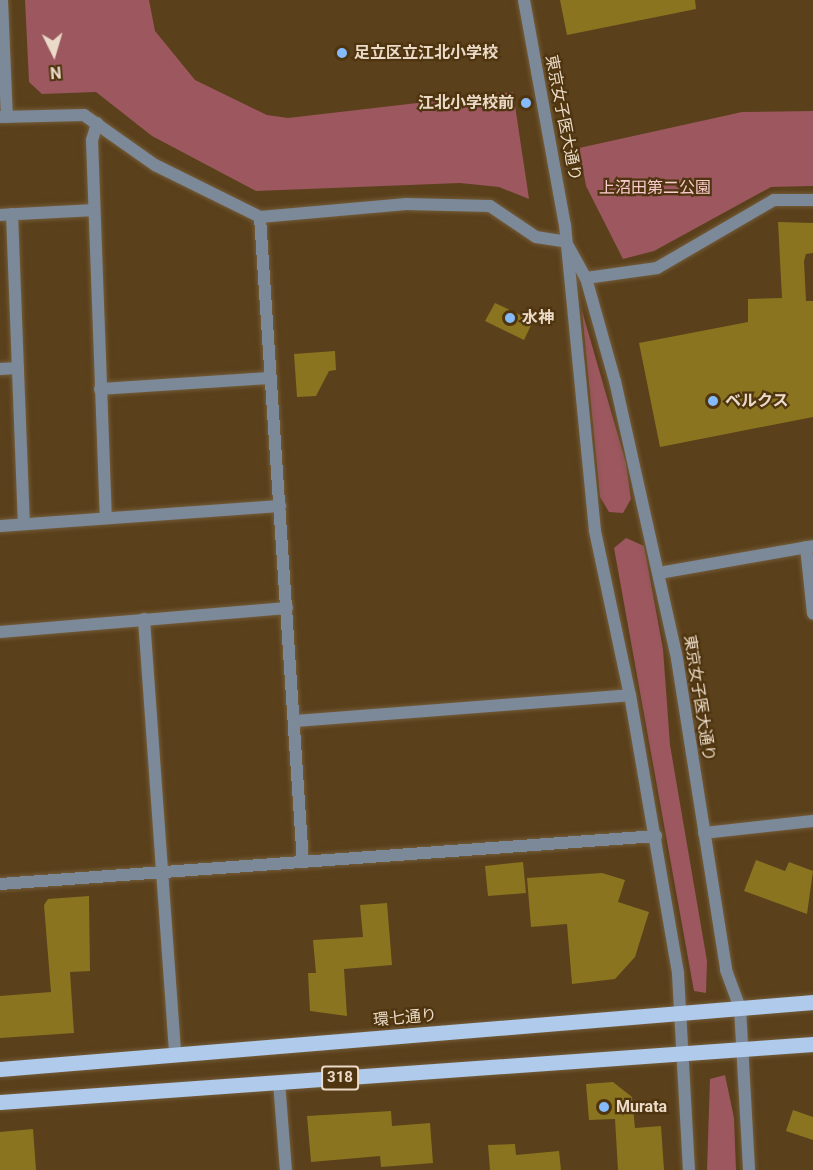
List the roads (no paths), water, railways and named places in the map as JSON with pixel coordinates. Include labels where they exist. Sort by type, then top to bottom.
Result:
[{"type":"main road","name":"環七通り","points":[[0,1069],[813,1002]]},
{"type":"main road","name":"318","points":[[0,1102],[680,1056],[813,1044]]},
{"type":"street","points":[[2,0],[3,117],[84,115],[155,165],[260,217],[406,204],[490,206],[536,237],[566,242]]},
{"type":"street","name":"東京女子医大通り","points":[[524,0],[566,242],[586,470],[656,836],[678,974],[676,1013],[689,1170]]},
{"type":"street","points":[[98,123],[92,140],[106,518]]},
{"type":"street","points":[[586,278],[657,268],[774,200],[813,200]]},
{"type":"street","points":[[24,524],[18,368],[6,215],[94,210]]},
{"type":"street","points":[[260,217],[303,862]]},
{"type":"street","name":"東京女子医大通り","points":[[566,242],[586,278],[659,573],[726,970],[740,1008],[746,1050],[749,1170]]},
{"type":"street","points":[[0,369],[18,368]]},
{"type":"street","points":[[100,389],[271,378]]},
{"type":"street","points":[[0,526],[280,506]]},
{"type":"street","points":[[659,573],[809,547],[813,614]]},
{"type":"street","points":[[0,632],[287,608]]},
{"type":"street","points":[[144,619],[176,1055]]},
{"type":"street","points":[[295,721],[630,695]]},
{"type":"street","points":[[704,833],[813,821]]},
{"type":"street","points":[[0,884],[656,836]]},
{"type":"street","points":[[279,1082],[286,1170]]},
{"type":"place","name":"足立区立江北小学校","points":[[342,53]]},
{"type":"place","name":"江北小学校前","points":[[526,103]]},
{"type":"place","name":"水神","points":[[510,318]]},
{"type":"place","name":"ベルクス","points":[[713,401]]},
{"type":"place","name":"Murata","points":[[604,1107]]},
{"type":"park label","name":"上沼田第二公園","points":[[655,188]]}]
